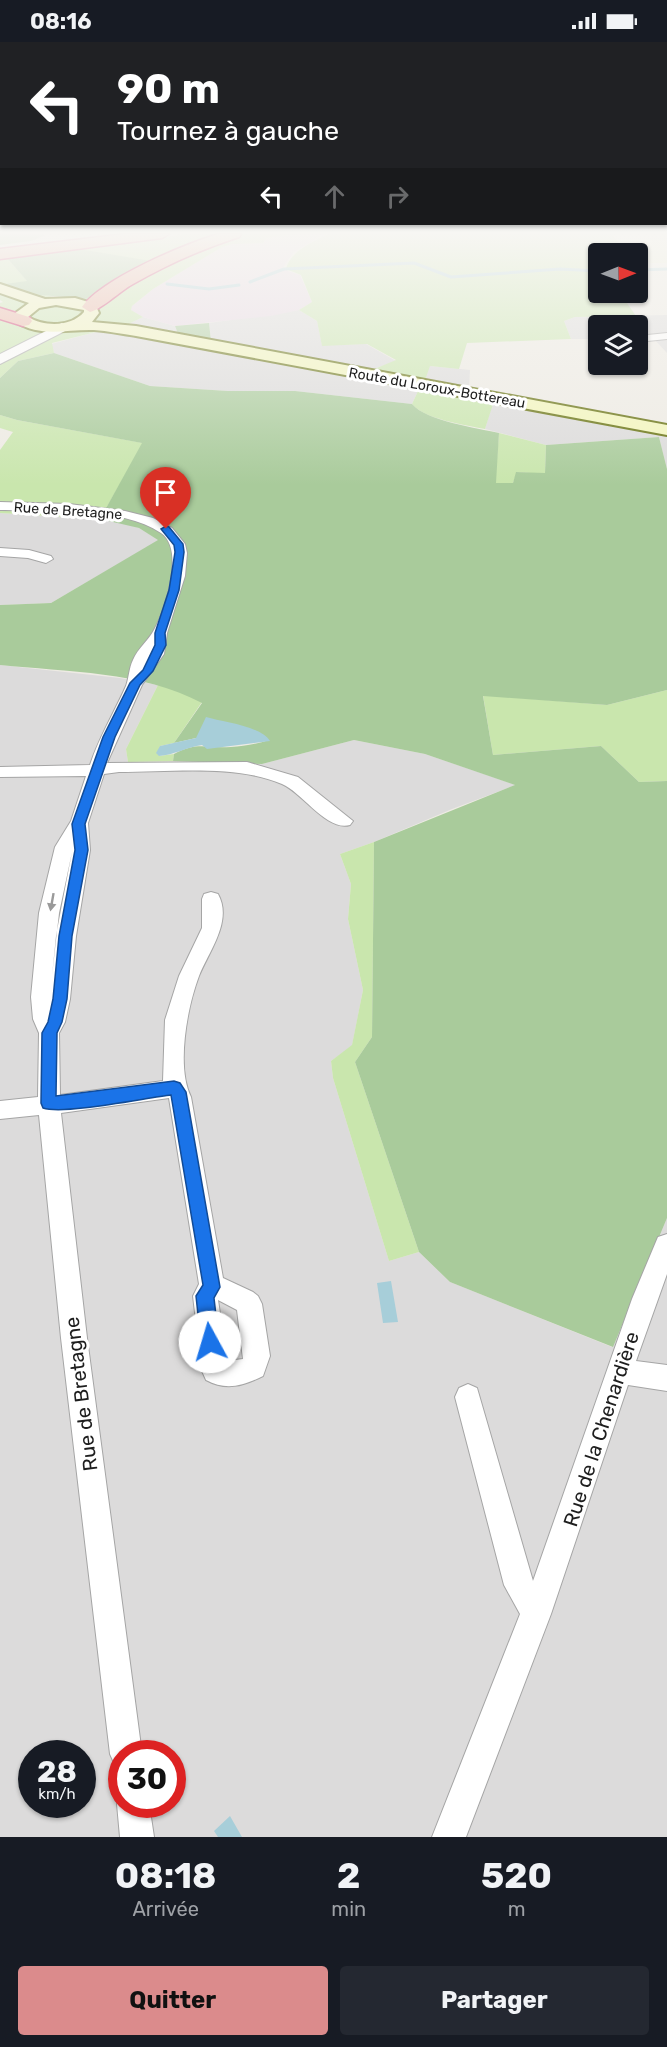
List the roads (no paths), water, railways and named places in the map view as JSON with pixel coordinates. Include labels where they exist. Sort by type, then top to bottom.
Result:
[{"type":"main road","name":"Route du Loroux-Bottereau","points":[[26,318],[64,327],[94,326],[136,331],[667,430]]},
{"type":"main road","points":[[64,327],[85,321],[87,318]]},
{"type":"main road","name":"Route du Loroux-Bottereau","points":[[97,318],[136,331]]},
{"type":"street","points":[[23,346],[32,334],[26,318]]},
{"type":"street","points":[[0,360],[23,346],[64,327]]},
{"type":"street","points":[[648,338],[667,336]]},
{"type":"street","name":"Rue de Bretagne","points":[[0,506],[125,514],[149,520],[166,529],[178,544],[179,552],[174,590],[160,633],[160,645],[147,671],[135,683],[96,770],[79,824],[81,850],[66,936],[60,999],[50,1033],[49,1103],[73,1326],[124,1740]]},
{"type":"street","points":[[0,552],[29,554],[46,560]]},
{"type":"street","points":[[0,772],[223,766],[260,770],[292,781],[321,806],[344,821]]},
{"type":"street","points":[[211,899],[212,928],[189,976],[175,1020],[174,1088],[180,1096],[212,1287]]},
{"type":"street","points":[[0,1110],[174,1088]]},
{"type":"street","name":"Rue de la Chenardière","points":[[450,1837],[536,1614],[603,1426],[644,1299],[667,1245]]},
{"type":"street","points":[[620,1370],[667,1378]]},
{"type":"street","points":[[468,1396],[519,1585],[536,1614]]},
{"type":"street","points":[[135,1818],[137,1837]]},
{"type":"water","points":[[206,717],[250,728],[270,741],[207,749],[202,745],[159,756],[156,753],[160,746],[196,738]]},
{"type":"water","points":[[391,1281],[398,1322],[383,1323],[377,1283]]},
{"type":"water","points":[[230,1816],[242,1837],[218,1837],[214,1831]]}]
